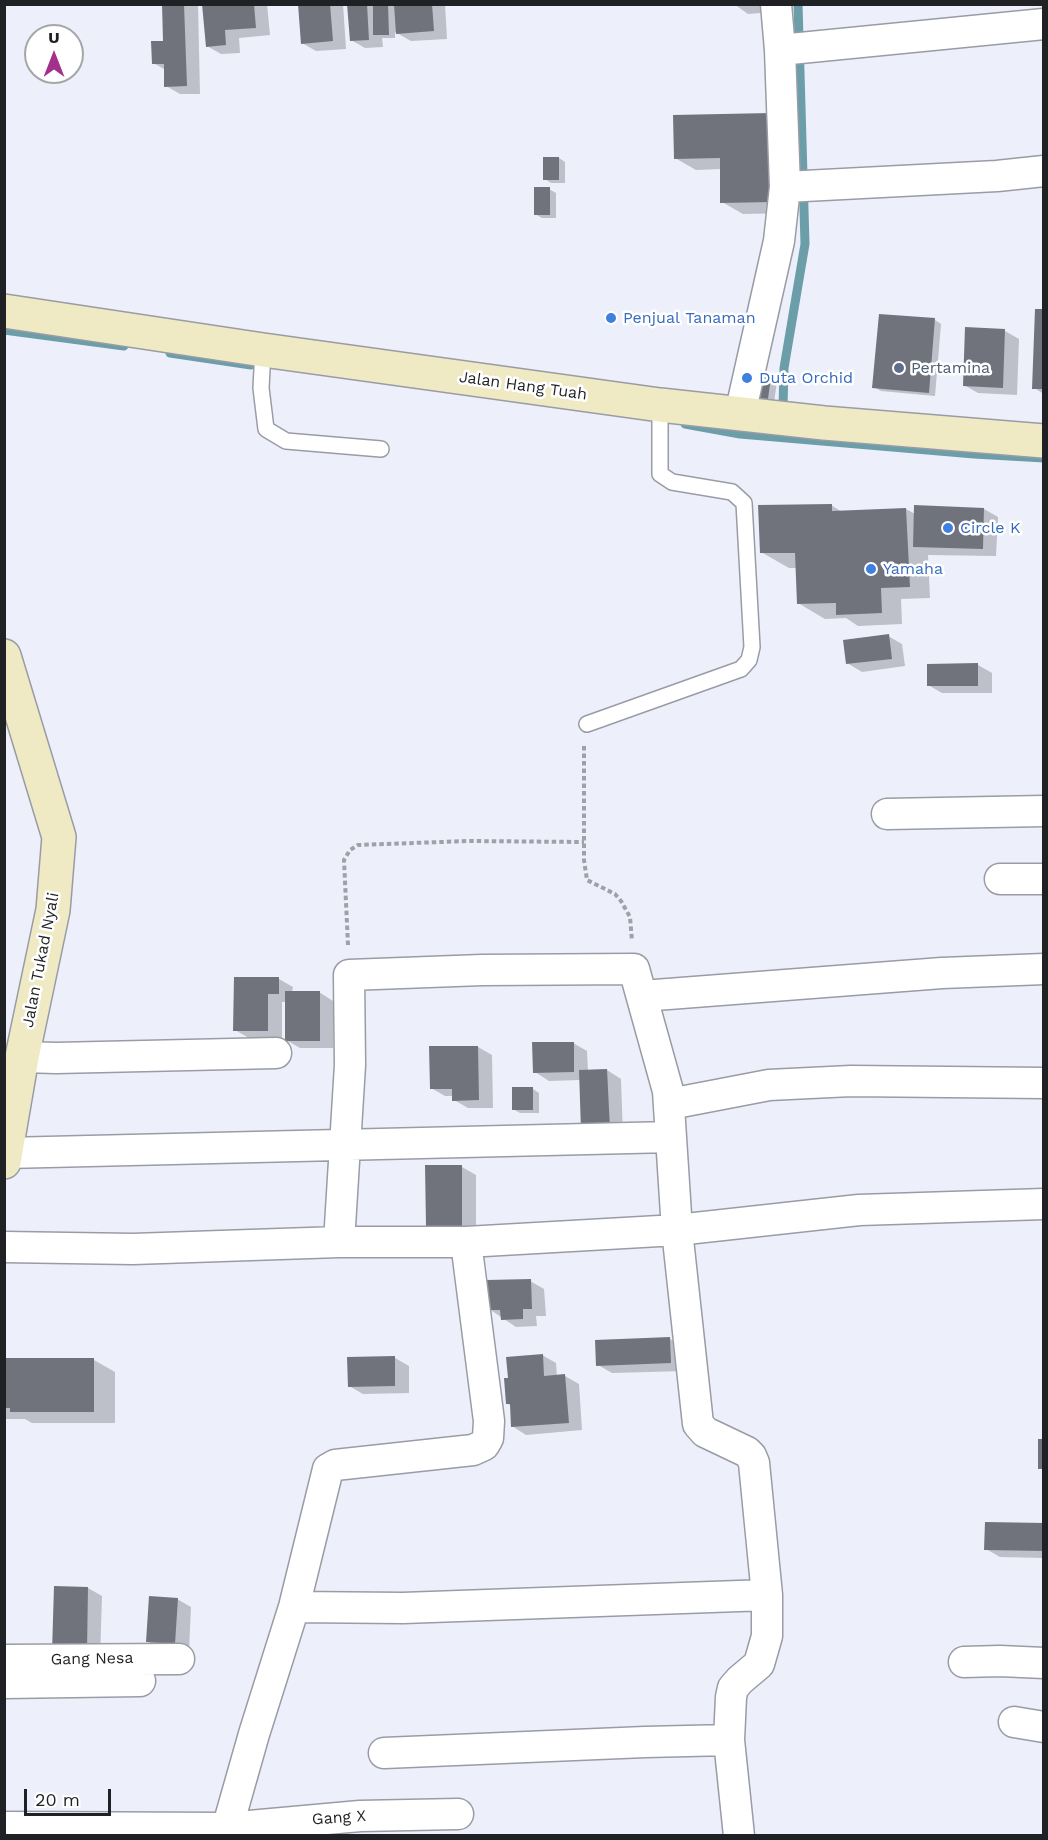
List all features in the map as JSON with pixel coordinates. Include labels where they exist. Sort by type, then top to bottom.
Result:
[{"type":"main road","name":"Jalan Hang Tuah","points":[[4,311],[263,350],[660,405],[948,434],[1044,441]]},
{"type":"main road","name":"Jalan Tukad Nyali","points":[[4,656],[58,837],[53,910],[22,1057],[5,1157]]},
{"type":"street","points":[[740,414],[779,241],[797,187],[792,49],[776,4]]},
{"type":"street","points":[[792,49],[1044,24]]},
{"type":"street","points":[[797,187],[997,176],[1044,171]]},
{"type":"street","points":[[887,814],[1044,811]]},
{"type":"street","points":[[1000,879],[1044,879]]},
{"type":"street","points":[[339,1242],[350,1065],[349,975],[482,970],[638,982],[1044,969]]},
{"type":"street","points":[[638,982],[670,1104],[677,1230],[698,1424],[705,1432],[751,1456],[754,1463],[767,1596],[766,1647],[759,1664],[740,1680],[733,1688],[730,1697],[729,1740],[739,1836]]},
{"type":"street","points":[[22,1057],[276,1053]]},
{"type":"street","points":[[670,1104],[769,1085],[851,1081],[1044,1083]]},
{"type":"street","points":[[5,1157],[671,1137]]},
{"type":"street","points":[[4,1246],[133,1249],[339,1242],[466,1242],[677,1230],[860,1210],[1044,1204]]},
{"type":"street","points":[[226,1832],[294,1607],[330,1466],[473,1450],[484,1445],[488,1438],[489,1421],[466,1242]]},
{"type":"street","points":[[294,1607],[403,1608],[767,1596]]},
{"type":"street","name":"Gang Nesa","points":[[4,1660],[179,1659]]},
{"type":"street","points":[[964,1662],[1044,1663]]},
{"type":"street","points":[[4,1683],[140,1681]]},
{"type":"street","points":[[1014,1722],[1044,1727]]},
{"type":"street","points":[[384,1753],[729,1740]]},
{"type":"street","name":"Gang X","points":[[4,1827],[226,1832],[360,1816],[458,1814]]},
{"type":"lane","points":[[263,350],[261,388],[266,429],[286,441],[381,449]]},
{"type":"lane","points":[[587,724],[741,669],[751,654],[744,503],[732,492],[672,482],[660,474],[660,405]]},
{"type":"path","points":[[587,724],[584,738],[584,860],[587,880],[615,894],[630,917],[638,982]]},
{"type":"path","points":[[349,975],[344,860],[350,850],[358,845],[468,841],[584,842]]},
{"type":"building","points":[[162,4],[184,4],[187,86],[164,87],[164,64],[152,64],[151,41],[163,41]]},
{"type":"building","points":[[202,4],[254,4],[256,28],[225,30],[226,45],[206,47]]},
{"type":"building","points":[[298,4],[330,4],[333,41],[301,44]]},
{"type":"building","points":[[347,4],[367,4],[369,40],[350,41]]},
{"type":"building","points":[[373,4],[388,4],[389,35],[373,35]]},
{"type":"building","points":[[394,4],[432,4],[434,31],[396,34]]},
{"type":"building","points":[[771,113],[773,202],[720,203],[720,158],[674,159],[673,115]]},
{"type":"building","points":[[543,157],[559,157],[559,180],[543,180]]},
{"type":"building","points":[[534,187],[550,187],[550,215],[534,215]]},
{"type":"building","points":[[1035,309],[1044,309],[1044,389],[1032,389]]},
{"type":"building","points":[[879,314],[935,318],[929,393],[872,388]]},
{"type":"building","points":[[965,327],[1005,329],[1003,388],[963,386]]},
{"type":"building","points":[[752,374],[771,377],[768,399],[749,397]]},
{"type":"building","points":[[832,504],[832,511],[906,508],[910,587],[881,588],[882,613],[836,615],[836,603],[797,604],[795,553],[760,553],[758,505]]},
{"type":"building","name":"Circle K","points":[[914,505],[984,508],[983,549],[913,547]]},
{"type":"building","points":[[889,634],[892,659],[846,664],[843,640]]},
{"type":"building","points":[[978,663],[978,686],[927,686],[927,664]]},
{"type":"building","points":[[234,977],[279,977],[279,994],[268,994],[268,1031],[233,1031]]},
{"type":"building","points":[[285,991],[320,991],[320,1041],[285,1041]]},
{"type":"building","points":[[532,1042],[574,1042],[574,1072],[533,1073]]},
{"type":"building","points":[[429,1046],[478,1046],[479,1100],[452,1101],[452,1089],[430,1089]]},
{"type":"building","points":[[607,1069],[610,1129],[581,1131],[579,1070]]},
{"type":"building","points":[[512,1087],[533,1087],[533,1110],[512,1110]]},
{"type":"building","points":[[425,1165],[462,1165],[462,1227],[426,1227]]},
{"type":"building","points":[[531,1279],[532,1309],[523,1309],[523,1319],[501,1320],[500,1310],[488,1310],[487,1280]]},
{"type":"building","points":[[670,1337],[671,1363],[596,1366],[595,1340]]},
{"type":"building","points":[[543,1354],[544,1376],[565,1374],[569,1423],[511,1427],[510,1404],[506,1404],[504,1378],[508,1378],[506,1357]]},
{"type":"building","points":[[395,1356],[395,1386],[348,1387],[347,1357]]},
{"type":"building","points":[[4,1358],[94,1358],[94,1412],[10,1412],[10,1408],[4,1408]]},
{"type":"building","points":[[1038,1439],[1044,1439],[1044,1469],[1038,1469]]},
{"type":"building","points":[[985,1522],[1044,1523],[1044,1551],[984,1550]]},
{"type":"building","points":[[54,1586],[88,1587],[87,1652],[52,1652]]},
{"type":"building","points":[[149,1596],[178,1598],[175,1644],[146,1642]]},
{"type":"waterway","points":[[783,407],[784,368],[805,244],[798,4]]},
{"type":"waterway","points":[[4,330],[124,346]]},
{"type":"waterway","points":[[170,353],[251,365]]},
{"type":"waterway","points":[[685,424],[740,434],[1044,458]]},
{"type":"place","name":"Penjual Tanaman","points":[[611,318]]},
{"type":"place","name":"Pertamina","points":[[899,368]]},
{"type":"place","name":"Duta Orchid","points":[[747,378]]},
{"type":"place","name":"Circle K","points":[[948,528]]},
{"type":"place","name":"Yamaha","points":[[871,569]]}]
